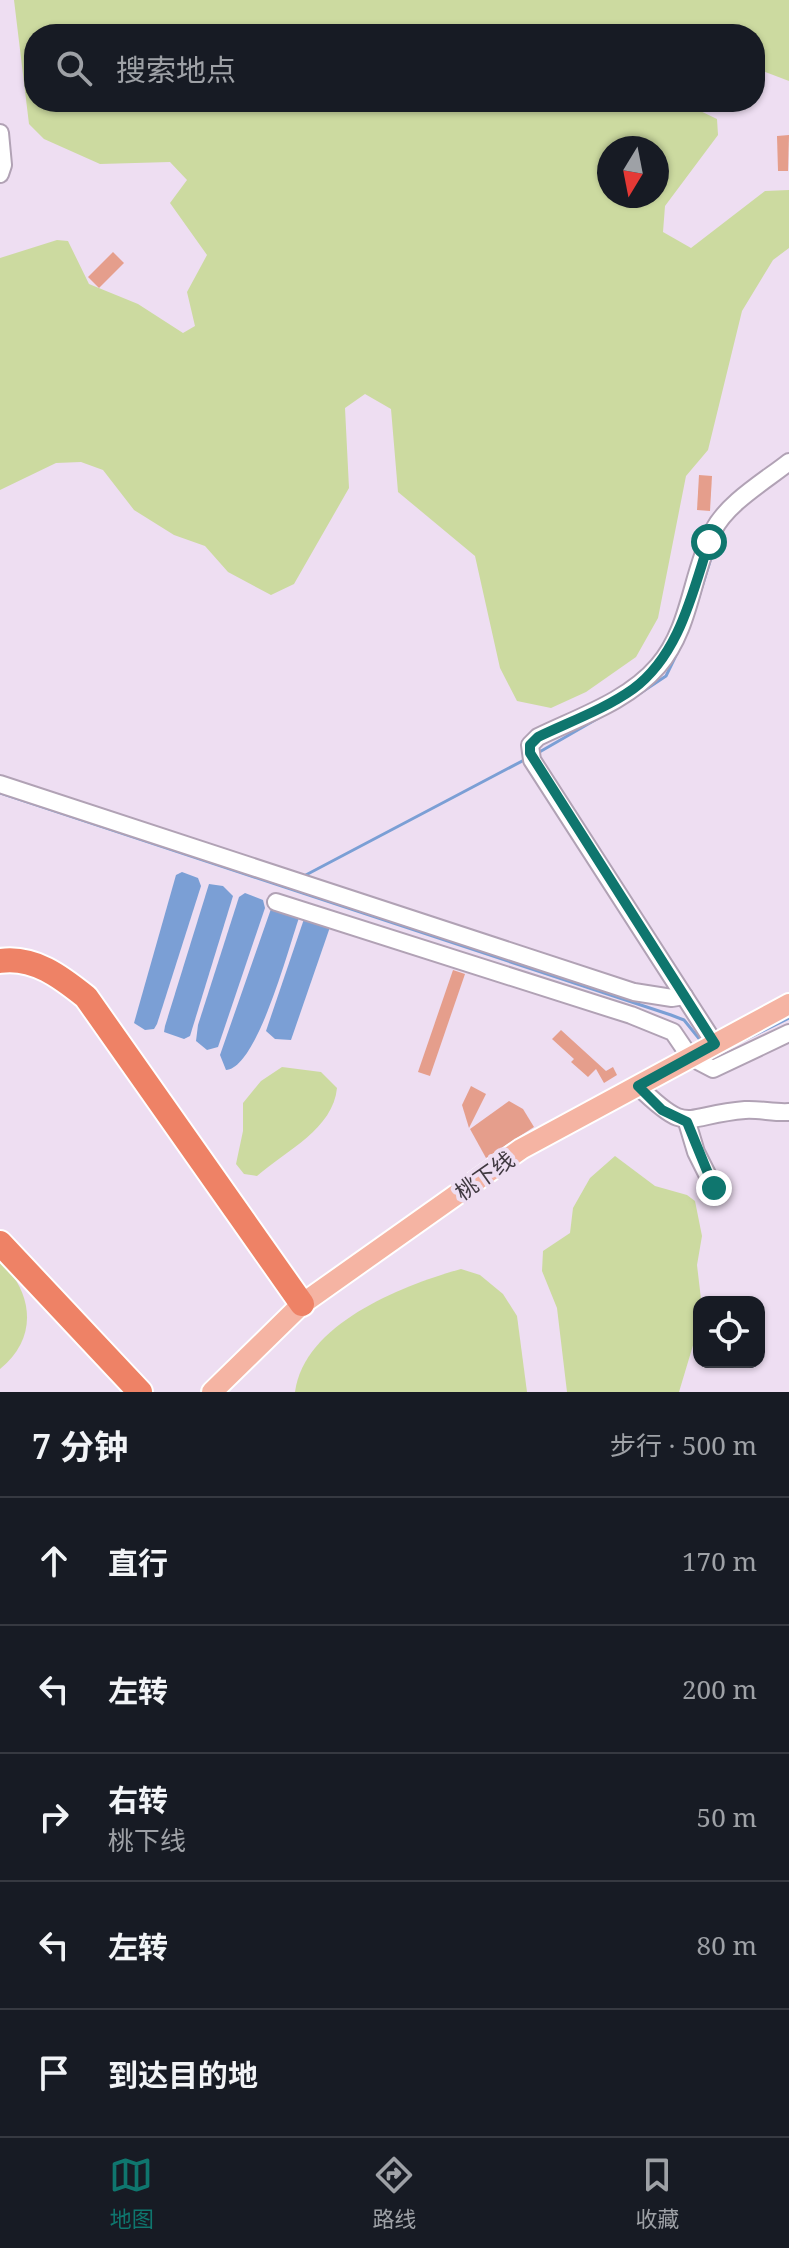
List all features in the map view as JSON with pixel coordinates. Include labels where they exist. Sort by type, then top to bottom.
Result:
[{"type":"highway","points":[[0,961],[35,964],[58,975],[86,997],[302,1304]]},
{"type":"highway","points":[[0,1243],[60,1303],[140,1392]]},
{"type":"highway","points":[[0,1257],[25,1268]]},
{"type":"main road","name":"桃下线","points":[[212,1392],[302,1304],[521,1149],[789,1004]]},
{"type":"street","points":[[0,133],[3,165],[0,174]]},
{"type":"street","points":[[715,1044],[532,760],[530,745],[538,737],[631,690],[660,663],[678,631],[713,530],[724,515],[789,462]]},
{"type":"street","points":[[0,784],[634,992],[672,998],[684,996]]},
{"type":"street","points":[[276,902],[631,1015],[673,1032],[690,1057],[713,1069],[789,1033]]},
{"type":"street","points":[[638,1086],[662,1110],[687,1122],[745,1110],[789,1112]]},
{"type":"street","points":[[687,1122],[714,1188]]},
{"type":"green space","points":[[14,0],[789,0],[789,81],[765,72],[765,24],[24,24],[24,83]]},
{"type":"green space","points":[[28,112],[702,112],[717,119],[718,135],[669,201],[669,136],[597,136],[597,208],[665,208],[663,232],[691,248],[765,191],[789,190],[789,248],[773,260],[742,311],[708,450],[686,476],[658,618],[636,657],[586,692],[551,708],[517,701],[500,668],[475,556],[398,492],[391,409],[365,394],[345,408],[349,488],[294,584],[271,595],[228,572],[205,546],[174,535],[134,510],[103,470],[81,462],[56,463],[0,490],[0,258],[57,240],[68,241],[89,284],[138,304],[183,333],[195,326],[187,292],[207,255],[170,203],[187,180],[170,162],[100,164],[44,139],[29,124]]},
{"type":"green space","points":[[282,1067],[321,1072],[337,1088],[334,1102],[307,1138],[257,1176],[244,1174],[236,1164],[243,1131],[243,1103],[261,1081]]},
{"type":"green space","points":[[615,1156],[655,1186],[687,1195],[695,1201],[702,1236],[697,1265],[701,1296],[693,1296],[693,1345],[679,1392],[567,1392],[557,1308],[542,1271],[543,1251],[570,1233],[573,1208],[590,1178]]},
{"type":"green space","points":[[0,1261],[20,1287],[27,1316],[21,1344],[0,1369]]},
{"type":"green space","points":[[461,1269],[480,1275],[503,1294],[517,1316],[527,1392],[295,1392],[302,1368],[317,1346],[336,1327],[386,1297]]},
{"type":"water","points":[[182,872],[198,878],[201,886],[157,1024],[154,1029],[145,1030],[134,1023],[176,875]]},
{"type":"water","points":[[209,884],[223,886],[233,896],[190,1036],[184,1039],[164,1032]]},
{"type":"water","points":[[245,893],[263,900],[265,908],[218,1047],[207,1050],[196,1041],[198,1025],[239,897]]},
{"type":"water","points":[[272,906],[298,913],[299,918],[260,1029],[238,1064],[226,1070],[220,1055]]},
{"type":"water","points":[[305,916],[330,923],[329,930],[291,1040],[275,1039],[266,1031]]},
{"type":"building","points":[[789,135],[788,171],[778,171],[777,136]]},
{"type":"building","points":[[113,252],[124,263],[99,288],[88,277]]},
{"type":"building","points":[[699,475],[712,476],[710,511],[697,510]]},
{"type":"building","points":[[453,970],[465,974],[430,1076],[418,1072]]},
{"type":"building","points":[[561,1030],[606,1071],[613,1067],[617,1075],[604,1083],[596,1069],[588,1077],[552,1039]]},
{"type":"building","points":[[471,1086],[486,1094],[469,1128],[462,1105]]},
{"type":"building","points":[[509,1101],[523,1109],[534,1127],[486,1158],[470,1129]]},
{"type":"waterway","points":[[697,603],[715,545]]},
{"type":"waterway","points":[[636,696],[666,676],[682,643]]},
{"type":"waterway","points":[[536,754],[602,716]]},
{"type":"waterway","points":[[302,877],[526,759]]},
{"type":"waterway","points":[[0,793],[671,1015],[684,1020],[701,1041]]},
{"type":"waterway","points":[[714,1055],[789,1018]]},
{"type":"route","points":[[709,542],[678,631],[660,663],[631,690],[538,737],[530,745],[530,753],[715,1044],[638,1086],[662,1110],[687,1122],[696,1152],[704,1161],[714,1188]]}]
